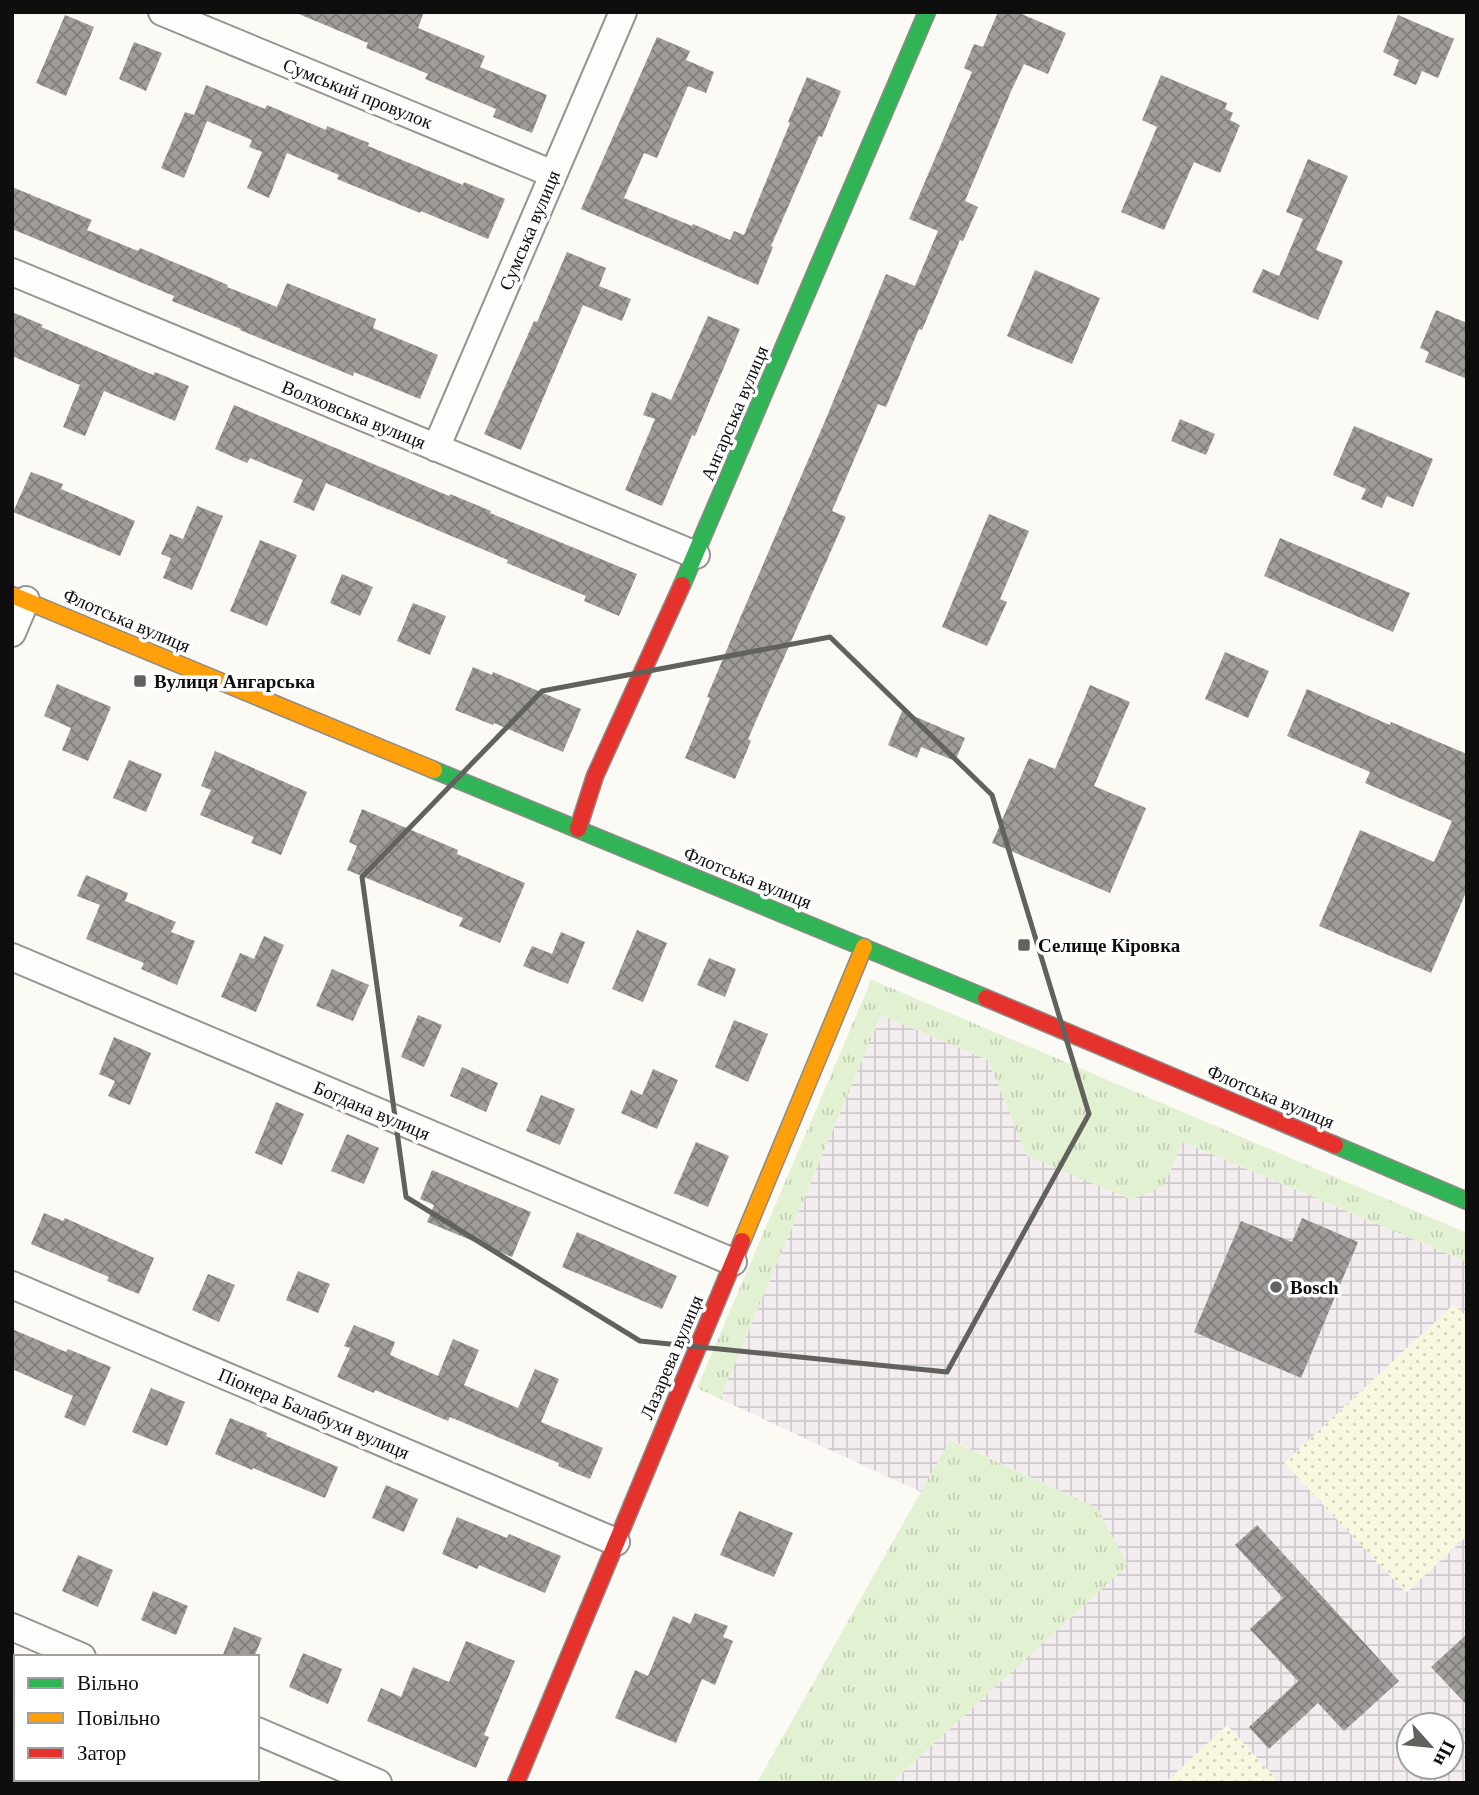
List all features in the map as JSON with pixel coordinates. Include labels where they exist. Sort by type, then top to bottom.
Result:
[{"type":"street","name":"Сумський провулок","points":[[162,12],[553,174]]},
{"type":"street","name":"Сумська вулиця","points":[[436,448],[623,12]]},
{"type":"street","name":"Ангарська вулиця","points":[[578,829],[595,776],[696,555],[927,12]]},
{"type":"street","name":"Волховська вулиця","points":[[12,272],[696,555]]},
{"type":"street","name":"Флотська вулиця","points":[[19,598],[864,947],[1467,1201]]},
{"type":"street","points":[[12,633],[19,598]]},
{"type":"street","name":"Лазарева вулиця","points":[[516,1783],[864,947]]},
{"type":"street","name":"Богдана вулиця","points":[[12,957],[733,1262]]},
{"type":"street","name":"Піонера Балабухи вулиця","points":[[12,1285],[616,1542]]},
{"type":"street","points":[[12,1627],[77,1655]]},
{"type":"street","points":[[259,1732],[378,1783]]},
{"type":"highlighted area","points":[[830,637],[992,795],[1089,1114],[947,1372],[640,1341],[406,1197],[362,877],[542,691]]},
{"type":"shaded area","points":[[881,1015],[988,1060],[1027,1156],[1163,1187],[1183,1142],[1467,1262],[1467,1783],[891,1783],[1127,1565],[1097,1508],[951,1440],[921,1492],[720,1399]]},
{"type":"green space","points":[[870,979],[1467,1233],[1467,1262],[1183,1142],[1163,1187],[1132,1200],[1027,1156],[988,1060],[881,1015],[720,1399],[697,1388]]},
{"type":"green space","points":[[1454,1304],[1467,1318],[1467,1536],[1406,1593],[1284,1463]]},
{"type":"green space","points":[[950,1440],[1097,1508],[1128,1565],[891,1783],[757,1783]]},
{"type":"green space","points":[[1227,1725],[1280,1783],[1165,1783]]},
{"type":"building","points":[[294,12],[424,12],[418,28],[485,56],[480,67],[547,95],[532,133],[493,117],[496,109],[425,79],[428,74],[366,48],[368,43]]},
{"type":"building","points":[[998,12],[1017,12],[1066,33],[1048,74],[1024,64],[1012,89],[965,201],[978,207],[963,241],[960,240],[922,330],[919,329],[886,407],[878,404],[832,511],[846,517],[748,739],[751,741],[735,779],[685,758],[710,698],[707,697],[886,274],[915,286],[938,231],[909,219],[972,72],[964,68],[974,44],[983,47]]},
{"type":"building","points":[[65,15],[94,27],[66,96],[36,83]]},
{"type":"building","points":[[1398,15],[1454,39],[1438,78],[1422,71],[1416,85],[1393,75],[1399,60],[1383,52]]},
{"type":"building","points":[[657,37],[690,51],[686,60],[714,72],[706,93],[688,86],[657,158],[644,153],[624,198],[730,240],[734,231],[744,235],[807,77],[841,91],[771,246],[773,247],[758,285],[581,209]]},
{"type":"building","points":[[134,42],[162,53],[146,91],[119,79]]},
{"type":"building","points":[[1161,75],[1227,103],[1225,109],[1233,113],[1230,120],[1240,125],[1220,173],[1194,162],[1164,230],[1121,212],[1157,127],[1142,120]]},
{"type":"building","points":[[206,85],[265,109],[267,105],[326,130],[327,126],[463,185],[464,182],[505,199],[488,239],[337,179],[339,175],[287,153],[269,198],[247,188],[262,152],[249,147],[252,140],[207,121],[184,178],[161,168],[185,112],[194,115]]},
{"type":"building","points":[[1308,159],[1348,176],[1316,250],[1343,261],[1318,320],[1252,292],[1263,269],[1279,276],[1303,219],[1286,212]]},
{"type":"building","points":[[12,187],[92,220],[87,230],[138,251],[140,248],[277,307],[287,283],[376,319],[373,328],[438,355],[420,399],[354,372],[353,376],[240,330],[172,301],[174,296],[12,229]]},
{"type":"building","points":[[567,252],[606,268],[599,286],[631,299],[622,321],[583,305],[521,450],[484,434]]},
{"type":"building","points":[[1035,270],[1100,298],[1072,364],[1007,336]]},
{"type":"building","points":[[1436,310],[1467,323],[1467,379],[1425,362],[1429,352],[1420,348]]},
{"type":"building","points":[[12,312],[153,375],[155,372],[189,386],[175,421],[104,391],[85,436],[63,427],[80,385],[12,356]]},
{"type":"building","points":[[708,316],[740,329],[662,506],[625,490],[655,419],[643,415],[652,392],[671,400]]},
{"type":"building","points":[[234,405],[637,574],[619,616],[584,601],[586,596],[507,563],[508,560],[326,483],[314,511],[293,502],[303,480],[250,458],[247,463],[215,449]]},
{"type":"building","points":[[1180,419],[1215,434],[1206,455],[1171,441]]},
{"type":"building","points":[[1354,426],[1433,459],[1413,507],[1387,496],[1382,508],[1361,499],[1366,489],[1333,475]]},
{"type":"building","points":[[31,472],[63,484],[61,489],[135,521],[120,556],[13,512]]},
{"type":"building","points":[[197,506],[223,516],[192,590],[163,578],[171,558],[161,554],[170,534],[183,539]]},
{"type":"building","points":[[989,514],[1029,531],[1000,599],[1007,602],[987,646],[942,627]]},
{"type":"building","points":[[1280,538],[1410,593],[1393,632],[1264,576]]},
{"type":"building","points":[[260,540],[297,555],[267,626],[230,611]]},
{"type":"building","points":[[342,574],[373,587],[360,616],[330,603]]},
{"type":"building","points":[[413,603],[446,616],[430,655],[397,641]]},
{"type":"building","points":[[1225,652],[1269,671],[1248,718],[1205,699]]},
{"type":"building","points":[[473,667],[492,675],[493,672],[581,709],[563,752],[455,710]]},
{"type":"building","points":[[57,684],[111,707],[88,761],[62,750],[71,728],[44,716]]},
{"type":"building","points":[[1090,685],[1130,702],[1094,786],[1146,808],[1110,893],[992,843],[1029,758],[1055,769]]},
{"type":"building","points":[[1307,689],[1390,725],[1391,722],[1467,754],[1467,890],[1431,973],[1319,926],[1360,830],[1434,862],[1452,821],[1365,783],[1370,772],[1287,736]]},
{"type":"building","points":[[902,711],[965,738],[955,761],[921,747],[917,758],[888,745]]},
{"type":"building","points":[[215,751],[307,792],[281,855],[251,843],[254,837],[200,815],[211,790],[201,786]]},
{"type":"building","points":[[129,760],[162,774],[146,812],[113,798]]},
{"type":"building","points":[[362,809],[458,850],[457,854],[525,883],[500,943],[459,926],[463,918],[347,870],[357,846],[349,842]]},
{"type":"building","points":[[86,875],[128,893],[125,901],[176,922],[171,932],[195,941],[177,985],[141,969],[144,963],[86,939],[100,905],[77,896]]},
{"type":"building","points":[[637,930],[667,943],[643,1002],[612,989]]},
{"type":"building","points":[[561,932],[585,942],[568,984],[523,966],[532,946],[552,954]]},
{"type":"building","points":[[264,936],[284,945],[256,1012],[221,997],[240,953],[254,959]]},
{"type":"building","points":[[709,958],[736,969],[725,997],[697,985]]},
{"type":"building","points":[[332,969],[369,985],[353,1021],[316,1006]]},
{"type":"building","points":[[418,1015],[442,1025],[424,1067],[401,1057]]},
{"type":"building","points":[[734,1020],[768,1034],[748,1082],[715,1067]]},
{"type":"building","points":[[114,1037],[151,1053],[130,1105],[108,1096],[115,1081],[99,1074]]},
{"type":"building","points":[[462,1067],[498,1083],[486,1112],[450,1096]]},
{"type":"building","points":[[653,1069],[678,1080],[657,1129],[621,1113],[631,1090],[642,1095]]},
{"type":"building","points":[[541,1095],[575,1109],[560,1145],[526,1131]]},
{"type":"building","points":[[276,1102],[304,1114],[282,1165],[255,1153]]},
{"type":"building","points":[[347,1134],[379,1148],[364,1184],[331,1171]]},
{"type":"building","points":[[696,1142],[729,1156],[708,1207],[674,1193]]},
{"type":"building","points":[[432,1170],[531,1212],[512,1257],[427,1222],[434,1205],[420,1199]]},
{"type":"building","points":[[44,1213],[63,1221],[65,1218],[154,1258],[139,1294],[107,1281],[109,1277],[31,1244]]},
{"type":"building","points":[[1302,1218],[1358,1242],[1301,1378],[1194,1332],[1241,1221],[1292,1242]]},
{"type":"building","points":[[577,1232],[677,1276],[662,1309],[562,1267]]},
{"type":"building","points":[[298,1271],[330,1284],[318,1313],[286,1300]]},
{"type":"building","points":[[208,1274],[235,1285],[219,1322],[192,1310]]},
{"type":"building","points":[[354,1325],[395,1342],[390,1355],[438,1376],[453,1339],[479,1350],[464,1385],[518,1408],[535,1369],[559,1379],[541,1422],[603,1448],[590,1479],[450,1417],[448,1421],[337,1377],[350,1348],[344,1346]]},
{"type":"building","points":[[12,1329],[66,1352],[68,1349],[111,1367],[85,1426],[64,1417],[73,1396],[12,1369]]},
{"type":"building","points":[[151,1388],[185,1402],[167,1446],[132,1432]]},
{"type":"building","points":[[230,1418],[338,1467],[325,1498],[215,1454]]},
{"type":"building","points":[[386,1485],[418,1499],[404,1532],[372,1518]]},
{"type":"building","points":[[739,1511],[793,1533],[774,1577],[720,1555]]},
{"type":"building","points":[[457,1517],[507,1538],[509,1534],[561,1556],[545,1593],[479,1565],[477,1569],[442,1554]]},
{"type":"building","points":[[1257,1525],[1399,1681],[1344,1731],[1318,1703],[1269,1749],[1249,1727],[1298,1681],[1250,1629],[1283,1598],[1235,1545]]},
{"type":"building","points":[[78,1555],[113,1570],[98,1607],[62,1591]]},
{"type":"building","points":[[153,1591],[188,1606],[176,1635],[141,1620]]},
{"type":"building","points":[[695,1613],[728,1626],[723,1637],[733,1641],[715,1685],[702,1679],[676,1743],[615,1718],[635,1670],[648,1676],[673,1616],[690,1624]]},
{"type":"building","points":[[234,1627],[262,1638],[255,1655],[223,1655]]},
{"type":"building","points":[[1467,1634],[1467,1705],[1431,1667]]},
{"type":"building","points":[[466,1641],[515,1661],[484,1735],[489,1737],[476,1768],[367,1721],[381,1688],[401,1697],[413,1667],[449,1682]]},
{"type":"building","points":[[303,1653],[342,1669],[328,1704],[289,1687]]},
{"type":"traffic: fast","points":[[682,585],[927,12]]},
{"type":"traffic: fast","points":[[434,770],[986,998]]},
{"type":"traffic: fast","points":[[1335,1145],[1467,1201]]},
{"type":"traffic: slow","points":[[12,595],[434,770]]},
{"type":"traffic: slow","points":[[742,1241],[864,947]]},
{"type":"traffic: jam","points":[[578,829],[595,776],[682,585]]},
{"type":"traffic: jam","points":[[986,998],[1335,1145]]},
{"type":"traffic: jam","points":[[516,1783],[742,1241]]},
{"type":"place","name":"Вулиця Ангарська","points":[[140,681]]},
{"type":"place","name":"Селище Кіровка","points":[[1024,945]]},
{"type":"place","name":"Bosch","points":[[1276,1287]]}]
